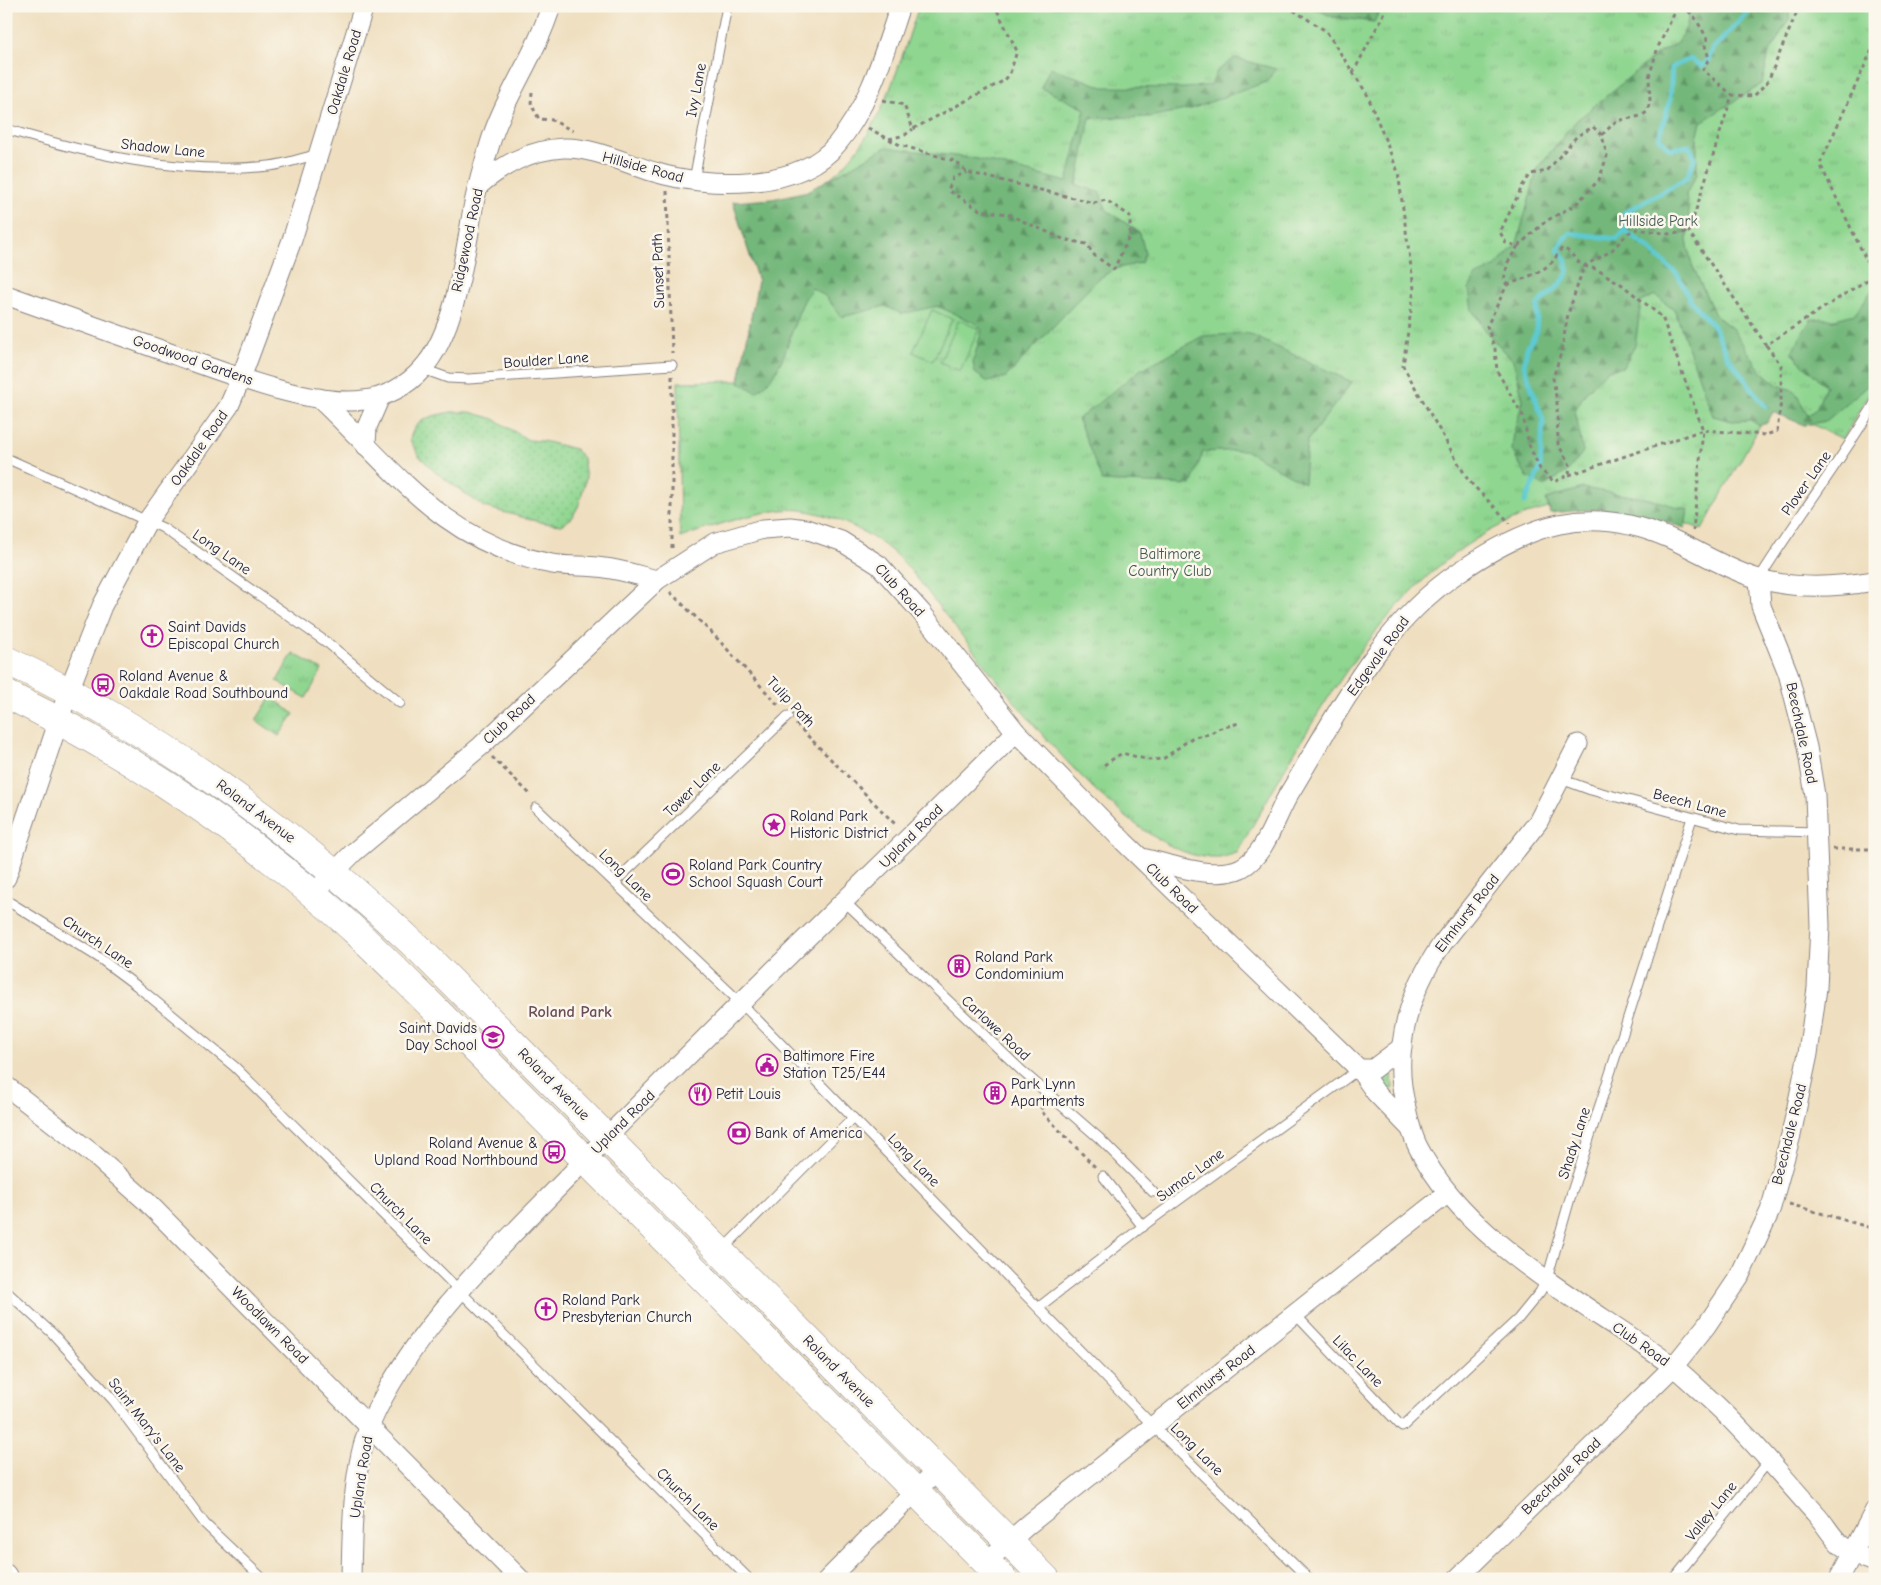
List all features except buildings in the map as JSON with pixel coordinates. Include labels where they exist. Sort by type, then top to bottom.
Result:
[{"type":"main road","name":"Roland Avenue","points":[[6,660],[69,690],[212,778],[333,871],[420,950],[1046,1579]]},
{"type":"main road","name":"Roland Avenue","points":[[6,694],[58,720],[137,764],[245,840],[313,894],[388,962],[994,1570]]},
{"type":"street","name":"Oakdale Road","points":[[6,878],[58,720],[102,606],[148,520],[229,406],[241,378],[292,240],[364,6]]},
{"type":"street","name":"Ridgewood Road","points":[[319,398],[345,401],[380,397],[407,382],[423,369],[436,348],[447,323],[466,252],[478,186],[497,122],[539,36],[551,6]]},
{"type":"street","name":"Hillside Road","points":[[478,186],[496,171],[513,161],[535,152],[564,148],[577,148],[655,172],[694,180],[746,182],[764,180],[806,167],[836,145],[853,120],[866,95],[900,6]]},
{"type":"street","name":"Goodwood Gardens","points":[[6,295],[241,378],[319,398]]},
{"type":"street","points":[[366,446],[367,427],[380,397]]},
{"type":"street","points":[[319,398],[366,446],[436,512],[458,528],[498,548],[552,564],[605,568],[663,586]]},
{"type":"street","name":"Edgevale Road","points":[[1141,858],[1206,873],[1238,869],[1253,857],[1353,688],[1389,636],[1414,607],[1486,554],[1546,527],[1570,522],[1607,520],[1641,526],[1733,570],[1759,579],[1782,584],[1824,587],[1875,581]]},
{"type":"street","name":"Club Road","points":[[313,894],[333,871],[481,746],[714,543],[751,531],[790,527],[806,529],[842,541],[879,564],[921,612],[1016,732],[1141,858],[1359,1069],[1376,1094],[1410,1128]]},
{"type":"street","name":"Beechdale Road","points":[[1457,1579],[1674,1366],[1706,1326],[1746,1262],[1770,1211],[1791,1135],[1808,1054],[1817,988],[1820,926],[1815,796],[1807,747],[1788,673],[1761,606],[1759,579]]},
{"type":"street","name":"Upland Road","points":[[350,1579],[357,1485],[370,1426],[410,1356],[460,1290],[607,1137],[1016,732]]},
{"type":"street","name":"Elmhurst Road","points":[[1402,1047],[1410,1009],[1430,961],[1538,822],[1578,744]]},
{"type":"street","points":[[1187,903],[1193,887],[1206,873]]},
{"type":"street","points":[[1359,1069],[1373,1069],[1402,1047]]},
{"type":"street","name":"Club Road","points":[[1402,1047],[1399,1079],[1410,1128],[1418,1148],[1448,1193],[1475,1222],[1547,1279],[1674,1366],[1730,1417],[1770,1460],[1840,1544],[1875,1562]]},
{"type":"street","name":"Woodlawn Road","points":[[6,1086],[93,1154],[147,1202],[520,1579]]},
{"type":"street","name":"Elmhurst Road","points":[[994,1570],[1009,1542],[1448,1193]]},
{"type":"street","points":[[828,1579],[937,1470]]},
{"type":"street","points":[[1839,1579],[1875,1510]]},
{"type":"street","points":[[6,1574],[9,1579]]},
{"type":"lane","name":"Ivy Lane","points":[[694,180],[727,6]]},
{"type":"lane","name":"Shadow Lane","points":[[6,129],[78,151],[148,163],[220,168],[271,166],[318,154]]},
{"type":"lane","name":"Boulder Lane","points":[[423,369],[448,378],[469,379],[672,365]]},
{"type":"lane","name":"Plover Lane","points":[[1759,579],[1798,518],[1828,478],[1875,403]]},
{"type":"lane","name":"Long Lane","points":[[6,458],[163,528],[329,644],[400,703]]},
{"type":"lane","name":"Tower Lane","points":[[615,882],[788,716]]},
{"type":"lane","name":"Beech Lane","points":[[1562,778],[1591,790],[1740,830],[1816,832]]},
{"type":"lane","name":"Long Lane","points":[[536,808],[742,1004],[1154,1426],[1309,1579]]},
{"type":"lane","name":"Shady Lane","points":[[1402,1426],[1518,1320],[1540,1292],[1547,1279],[1571,1195],[1692,818]]},
{"type":"lane","name":"Church Lane","points":[[6,900],[98,957],[137,986],[235,1068],[749,1579]]},
{"type":"lane","name":"Carlowe Road","points":[[845,902],[1022,1071],[1100,1138],[1153,1192]]},
{"type":"lane","name":"Sumac Lane","points":[[1038,1307],[1143,1227],[1359,1069]]},
{"type":"lane","points":[[720,1252],[853,1118]]},
{"type":"lane","points":[[1103,1176],[1143,1227]]},
{"type":"lane","name":"Saint Mary's Lane","points":[[6,1291],[52,1333],[114,1401],[205,1524],[263,1579]]},
{"type":"lane","name":"Lilac Lane","points":[[1295,1314],[1402,1426]]},
{"type":"lane","name":"Valley Lane","points":[[1674,1579],[1770,1460]]},
{"type":"path","points":[[889,139],[905,135],[913,128],[1005,80],[1010,73],[1017,51],[995,6]]},
{"type":"path","points":[[1278,6],[1293,10],[1326,31],[1367,94],[1398,172],[1414,289],[1403,366],[1468,480],[1523,536]]},
{"type":"path","points":[[1353,73],[1388,6]]},
{"type":"path","points":[[1602,135],[1616,121],[1641,116],[1647,112],[1650,101],[1649,77],[1658,47],[1678,6]]},
{"type":"path","points":[[1682,6],[1694,16],[1707,38],[1705,46],[1709,58],[1703,70],[1732,94],[1754,96],[1768,81],[1796,14],[1797,6]]},
{"type":"path","points":[[1766,344],[1874,277],[1820,164],[1875,43]]},
{"type":"path","points":[[533,89],[531,104],[539,119],[552,120],[574,132]]},
{"type":"path","points":[[1689,232],[1732,94]]},
{"type":"path","points":[[866,95],[904,105],[913,128]]},
{"type":"path","points":[[853,120],[900,145],[954,161],[966,172],[1094,203],[1106,200],[1130,216],[1130,235],[1114,269],[1095,256],[1086,244],[1063,239],[1007,214],[980,210],[948,190],[953,178],[966,172]]},
{"type":"path","points":[[1507,285],[1504,280],[1508,262],[1518,246],[1546,221],[1575,205],[1599,180],[1606,156],[1602,135],[1593,128],[1577,136],[1548,171],[1531,174],[1523,184],[1500,232],[1506,243],[1518,246]]},
{"type":"path","name":"Sunset Path","points":[[667,187],[672,353]]},
{"type":"path","points":[[1569,475],[1570,465],[1558,444],[1557,403],[1553,378],[1561,353],[1568,314],[1584,266],[1611,252],[1628,234],[1637,229],[1670,234],[1689,232]]},
{"type":"path","points":[[1686,546],[1694,530],[1703,430],[1662,318],[1621,284],[1596,269],[1579,263],[1571,252],[1563,248],[1558,250],[1553,262],[1531,276],[1507,285],[1487,326],[1495,349],[1498,371],[1523,416],[1529,445],[1540,469],[1554,482],[1569,475],[1703,430],[1766,435],[1777,431],[1781,402],[1781,365],[1689,232]]},
{"type":"path","points":[[672,384],[672,546]]},
{"type":"path","name":"Tulip Path","points":[[663,586],[715,636],[788,716],[898,827]]},
{"type":"path","points":[[1104,765],[1122,753],[1150,760],[1163,759],[1193,737],[1210,734],[1217,729],[1239,723]]},
{"type":"path","points":[[499,764],[535,799],[536,808]]},
{"type":"path","points":[[1832,849],[1875,849]]},
{"type":"path","points":[[1040,1110],[1103,1176]]},
{"type":"path","points":[[1788,1204],[1875,1229]]},
{"type":"green space","points":[[919,6],[1875,6],[1875,384],[1843,439],[1771,405],[1702,530],[1667,518],[1596,504],[1577,503],[1518,518],[1464,547],[1416,587],[1372,636],[1298,746],[1237,853],[1219,858],[1183,851],[1144,830],[1104,798],[1065,760],[993,675],[907,566],[892,551],[875,539],[834,518],[801,510],[773,511],[757,514],[707,528],[680,538],[678,382],[739,381],[758,281],[733,202],[771,200],[790,197],[808,191],[831,177],[851,158],[867,136],[880,111],[892,84]]},
{"type":"green space","points":[[1309,6],[1382,6],[1374,22],[1333,17]]},
{"type":"green space","name":"Hillside Park","points":[[1690,6],[1789,6],[1789,19],[1769,53],[1762,84],[1701,122],[1697,138],[1697,174],[1686,194],[1689,216],[1687,240],[1691,262],[1715,315],[1733,329],[1760,370],[1777,385],[1794,390],[1808,415],[1816,409],[1826,386],[1791,353],[1811,319],[1835,319],[1855,314],[1875,286],[1875,373],[1867,386],[1826,421],[1804,425],[1773,412],[1768,421],[1760,426],[1750,420],[1732,421],[1713,416],[1675,311],[1655,295],[1641,302],[1635,346],[1623,367],[1607,370],[1586,392],[1575,410],[1583,452],[1567,472],[1544,486],[1526,476],[1512,450],[1514,432],[1523,400],[1513,360],[1488,334],[1472,310],[1469,289],[1475,277],[1496,266],[1517,243],[1538,167],[1576,121],[1660,52],[1675,44],[1683,35]]},
{"type":"green space","points":[[1235,58],[1276,69],[1266,82],[1191,109],[1149,117],[1090,118],[1077,185],[1099,192],[1107,210],[1140,233],[1145,253],[1141,263],[1114,269],[1097,280],[1006,377],[988,382],[975,373],[973,362],[982,330],[975,323],[937,306],[902,314],[885,306],[842,317],[825,296],[812,288],[804,300],[783,358],[776,371],[756,392],[739,382],[758,281],[733,202],[772,199],[808,191],[886,147],[978,159],[1067,182],[1085,109],[1041,88],[1050,67],[1103,87],[1185,88],[1211,85],[1217,71]]},
{"type":"green space","points":[[932,310],[952,319],[933,361],[913,352]]},
{"type":"green space","points":[[959,320],[979,329],[960,371],[940,362]]},
{"type":"green space","points":[[1247,333],[1352,382],[1307,441],[1304,483],[1245,450],[1203,452],[1191,485],[1102,481],[1078,419],[1140,370],[1203,336]]},
{"type":"green space","points":[[451,412],[470,412],[494,419],[528,440],[543,441],[575,449],[583,458],[586,478],[579,505],[572,518],[561,525],[544,523],[484,507],[435,472],[420,457],[410,440],[415,427],[425,419]]},
{"type":"green space","points":[[1583,488],[1650,499],[1688,510],[1685,528],[1647,516],[1599,509],[1550,513],[1546,499]]},
{"type":"green space","points":[[293,653],[322,670],[306,698],[277,681]]},
{"type":"green space","points":[[271,697],[294,714],[279,736],[256,720]]},
{"type":"green space","points":[[1389,1070],[1392,1073],[1393,1088],[1387,1091],[1377,1079],[1383,1071]]},
{"type":"waterway","points":[[1754,6],[1711,51],[1708,61],[1702,66],[1690,59],[1672,67],[1670,100],[1659,138],[1670,149],[1689,146],[1695,157],[1687,178],[1624,213],[1625,231],[1646,246],[1678,275],[1690,300],[1714,327],[1728,357],[1766,407]]},
{"type":"waterway","points":[[1525,502],[1540,469],[1543,420],[1524,366],[1527,348],[1536,333],[1538,304],[1558,286],[1567,274],[1568,267],[1558,250],[1562,241],[1570,233],[1617,239],[1625,231]]},
{"type":"place","name":"Saint Davids Episcopal Church","points":[[152,636]]},
{"type":"place","name":"Roland Avenue & Oakdale Road Southbound","points":[[103,685]]},
{"type":"place","name":"Roland Park Historic District","points":[[774,825]]},
{"type":"place","name":"Roland Park Country School Squash Court","points":[[673,874]]},
{"type":"place","name":"Roland Park Condominium","points":[[959,966]]},
{"type":"place","name":"Saint Davids Day School","points":[[493,1037]]},
{"type":"place","name":"Baltimore Fire Station T25/E44","points":[[767,1065]]},
{"type":"place","name":"Park Lynn Apartments","points":[[995,1093]]},
{"type":"place","name":"Petit Louis","points":[[700,1094]]},
{"type":"place","name":"Bank of America","points":[[739,1133]]},
{"type":"place","name":"Roland Avenue & Upland Road Northbound","points":[[554,1152]]},
{"type":"place","name":"Roland Park Presbyterian Church","points":[[546,1309]]},
{"type":"district","name":"Roland Park","points":[[570,1012]]},
{"type":"park label","name":"Baltimore Country Club","points":[[1170,562]]}]
